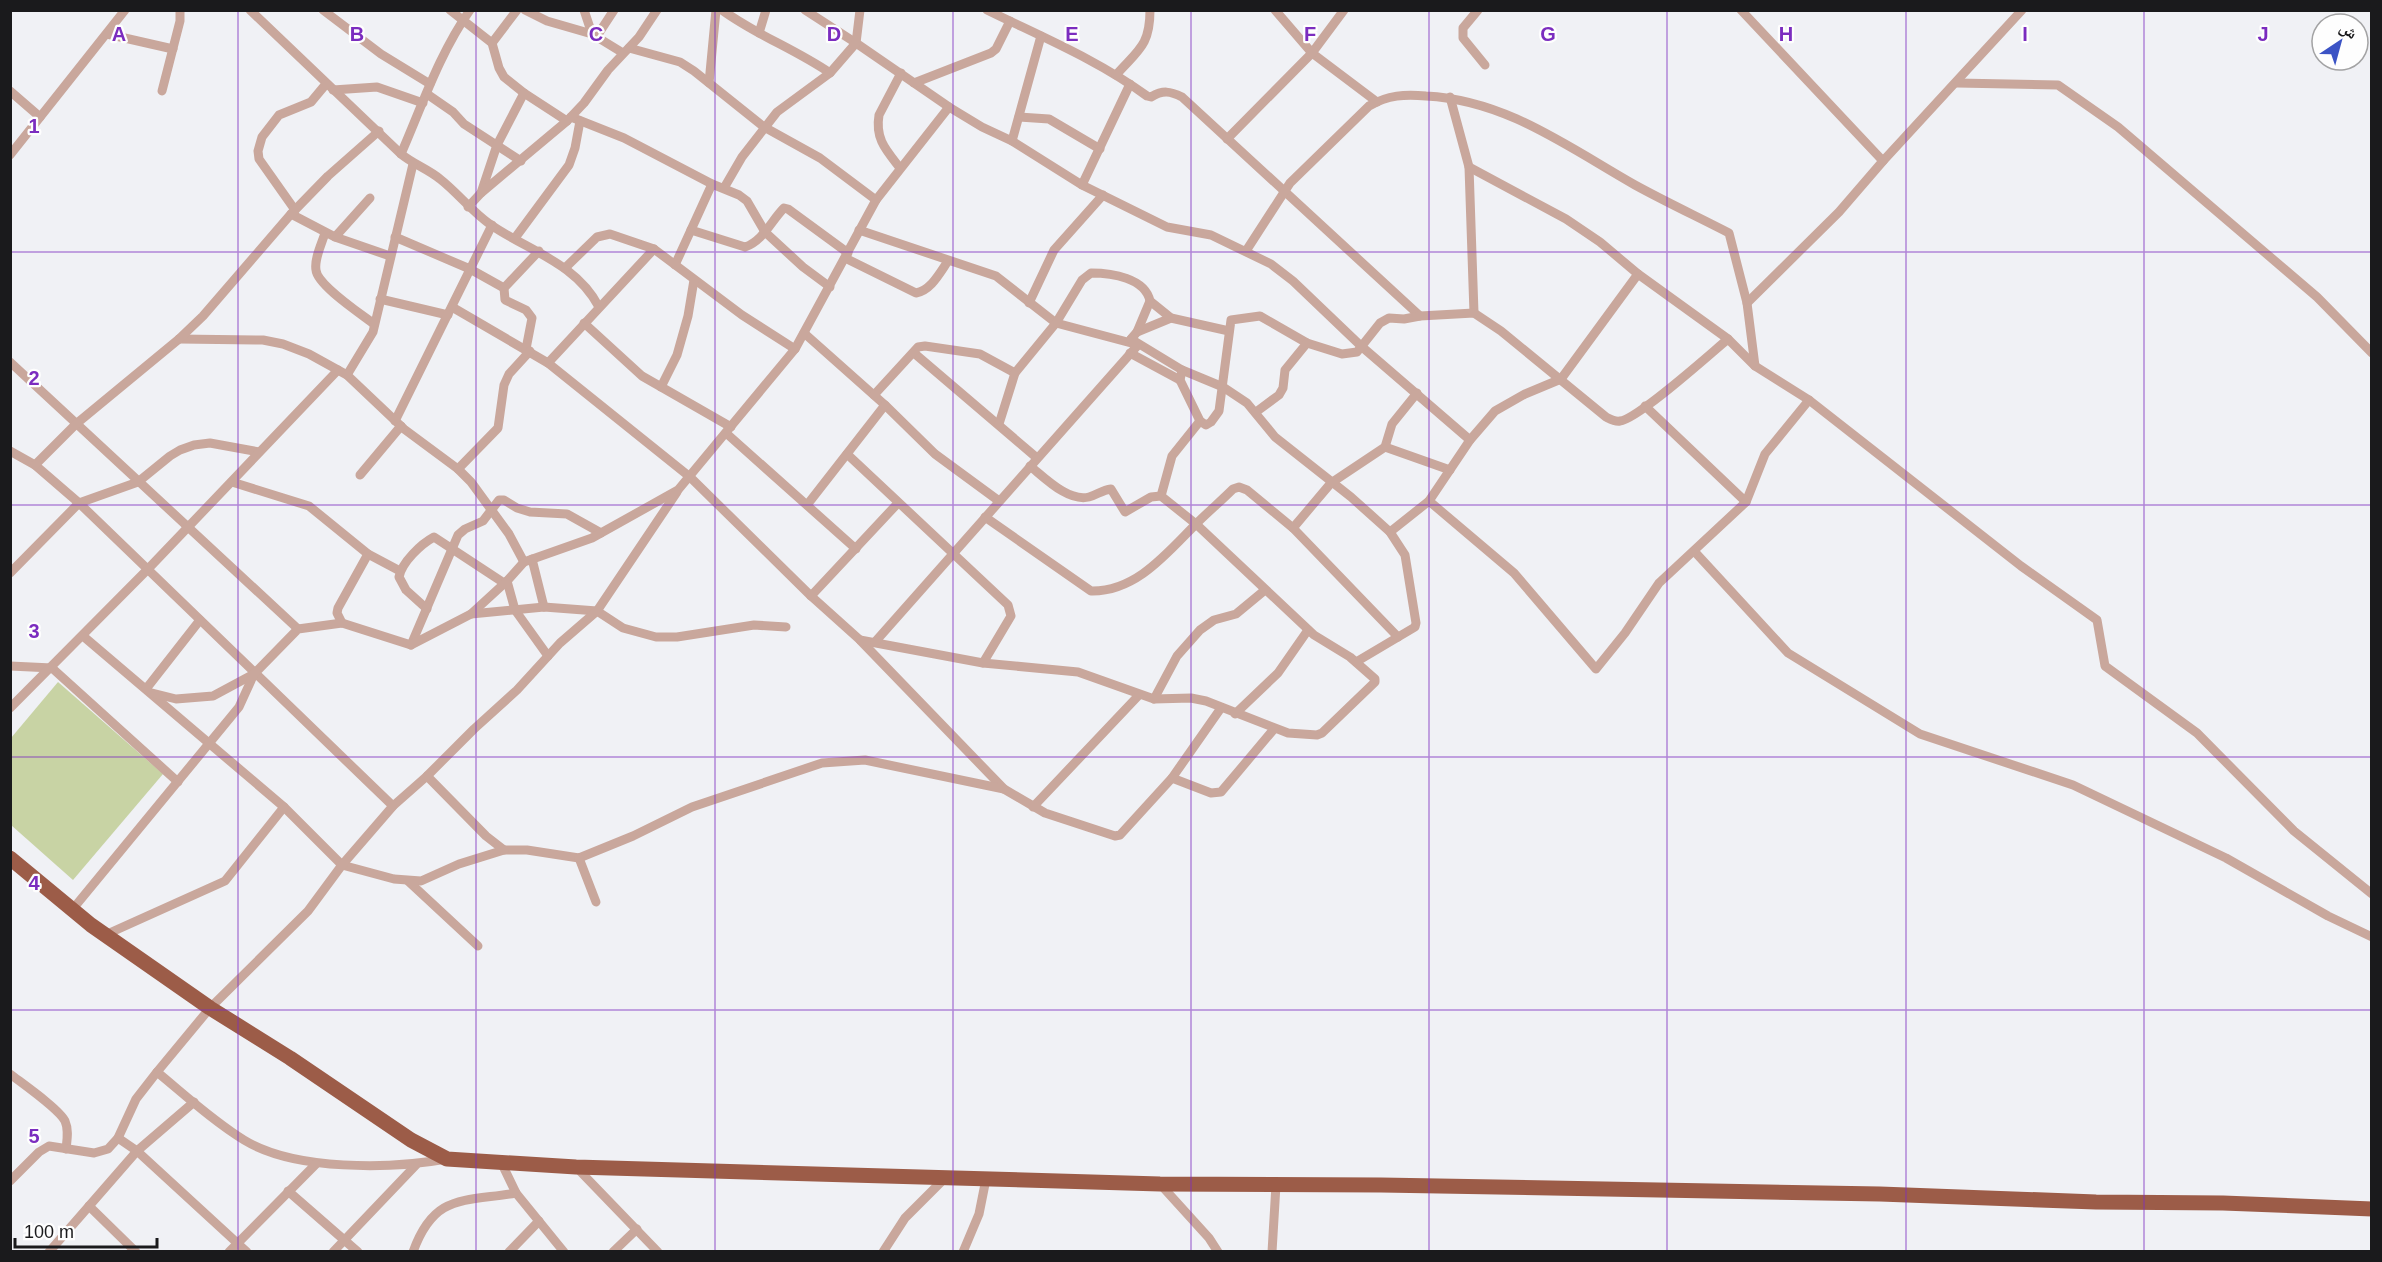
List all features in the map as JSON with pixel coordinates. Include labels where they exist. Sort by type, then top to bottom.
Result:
[{"type":"highway","points":[[10,858],[105,935],[210,1008],[290,1058],[411,1140],[447,1159],[576,1167],[1160,1184],[1880,1194],[2372,1209]]},
{"type":"street","points":[[10,155],[125,10]]},
{"type":"street","points":[[162,91],[180,10]]},
{"type":"street","points":[[250,10],[412,164],[439,178],[468,207],[492,225],[565,268],[592,294],[599,307]]},
{"type":"street","points":[[260,21],[262,10]]},
{"type":"street","points":[[323,10],[381,54],[430,84]]},
{"type":"street","points":[[450,10],[492,42],[499,68],[504,77],[524,93],[573,119],[624,138],[747,201],[765,232],[803,267],[830,287]]},
{"type":"street","points":[[401,154],[430,84],[462,21],[470,10]]},
{"type":"street","points":[[492,42],[517,10]]},
{"type":"street","points":[[525,10],[546,21],[594,35],[626,50],[673,59],[694,71],[764,128],[820,158],[876,200]]},
{"type":"street","points":[[584,10],[594,35]]},
{"type":"street","points":[[594,35],[614,10]]},
{"type":"street","points":[[468,207],[481,193],[573,119],[657,10]]},
{"type":"street","points":[[709,83],[716,10]]},
{"type":"street","points":[[722,10],[743,26],[806,56],[830,73]]},
{"type":"street","points":[[759,33],[766,10]]},
{"type":"street","points":[[805,10],[949,107],[982,127],[1012,141],[1082,185],[1167,227],[1211,235],[1271,264],[1293,281],[1361,346],[1470,440]]},
{"type":"street","points":[[724,188],[742,157],[764,128],[786,104],[830,73],[856,43],[860,10]]},
{"type":"street","points":[[1116,75],[1146,41],[1150,27],[1150,10]]},
{"type":"street","points":[[1275,10],[1312,53],[1377,102]]},
{"type":"street","points":[[1227,139],[1312,53],[1344,10]]},
{"type":"street","points":[[1478,10],[1463,28],[1463,38],[1485,64]]},
{"type":"street","points":[[1741,10],[1883,161]]},
{"type":"street","points":[[1747,303],[1839,212],[2022,10]]},
{"type":"street","points":[[989,11],[1116,75],[1151,97],[1164,91],[1170,91],[1182,97],[1420,316]]},
{"type":"street","points":[[914,83],[991,53],[996,49],[1010,21]]},
{"type":"street","points":[[107,34],[173,49]]},
{"type":"street","points":[[1012,141],[1041,36]]},
{"type":"street","points":[[900,168],[881,143],[878,123],[879,115],[901,73]]},
{"type":"street","points":[[1957,83],[2058,85],[2118,126],[2317,297],[2372,353]]},
{"type":"street","points":[[1082,185],[1130,84]]},
{"type":"street","points":[[390,256],[330,235],[293,212],[259,159],[258,151],[262,137],[279,115],[311,102],[330,87],[377,87],[425,98],[453,112],[464,124],[521,161]]},
{"type":"street","points":[[10,91],[40,117]]},
{"type":"street","points":[[481,193],[497,145],[524,93]]},
{"type":"street","points":[[1246,251],[1284,191],[1369,106],[1403,94],[1450,97],[1492,108],[1524,121],[1636,185],[1729,233],[1747,303],[1755,366]]},
{"type":"street","points":[[1450,97],[1469,167],[1474,313]]},
{"type":"street","points":[[10,1181],[44,1148],[55,1146],[94,1153],[108,1149],[118,1138],[136,1100],[210,1008],[308,911],[342,865],[393,806],[428,777],[474,729],[517,690],[548,656],[597,611],[678,490],[795,349],[876,200],[949,107]]},
{"type":"street","points":[[1019,117],[1049,119],[1100,149]]},
{"type":"street","points":[[515,238],[569,165],[575,148],[573,119]]},
{"type":"street","points":[[35,465],[76,424],[179,339],[203,316],[293,212],[328,176],[379,131]]},
{"type":"street","points":[[347,375],[369,340],[374,324],[412,164]]},
{"type":"street","points":[[1469,167],[1566,219],[1600,242],[1638,274],[1728,339],[1755,366],[1809,400],[2021,566],[2097,620],[2105,666],[2197,733],[2294,831],[2372,894]]},
{"type":"street","points":[[675,265],[712,184]]},
{"type":"street","points":[[1029,303],[1054,250],[1103,195]]},
{"type":"street","points":[[370,198],[330,235],[316,265],[318,276],[333,292],[374,324]]},
{"type":"street","points":[[691,230],[745,247],[751,245],[765,232],[784,208],[788,209],[846,255],[916,293],[923,292],[930,286],[948,261]]},
{"type":"street","points":[[360,475],[398,424],[492,225]]},
{"type":"street","points":[[859,230],[996,276],[1056,323],[1135,338],[1181,375],[1200,421],[1206,425],[1219,411],[1231,320],[1260,316],[1307,343],[1342,354],[1354,353],[1383,320],[1474,313],[1501,331],[1562,379],[1606,417],[1620,421],[1645,406],[1728,339]]},
{"type":"street","points":[[565,268],[603,234],[610,234],[654,249],[741,315],[795,349]]},
{"type":"street","points":[[395,237],[470,269],[504,288]]},
{"type":"street","points":[[548,363],[654,249]]},
{"type":"street","points":[[504,288],[539,251]]},
{"type":"street","points":[[999,424],[1015,373],[1056,323],[1082,280],[1091,273],[1106,273],[1123,277],[1145,289],[1150,301],[1171,318],[1228,332]]},
{"type":"street","points":[[1390,532],[1429,501],[1470,440],[1503,406],[1562,379],[1638,274]]},
{"type":"street","points":[[661,387],[677,355],[688,316],[694,280]]},
{"type":"street","points":[[458,469],[498,428],[504,385],[525,348],[532,318],[526,310],[506,300],[504,288]]},
{"type":"street","points":[[592,294],[607,300]]},
{"type":"street","points":[[380,299],[450,311],[525,348],[548,363],[690,477],[811,596],[860,640],[1004,789],[1034,807],[1057,818],[1115,836],[1120,835],[1172,778],[1221,708]]},
{"type":"street","points":[[875,642],[1130,353],[1150,301]]},
{"type":"street","points":[[1135,338],[1171,318]]},
{"type":"street","points":[[584,323],[642,376],[729,430],[856,549]]},
{"type":"street","points":[[804,333],[885,405],[935,454],[999,501]]},
{"type":"street","points":[[179,339],[263,340],[283,344],[309,354],[347,375],[398,424],[458,469],[528,560],[544,607]]},
{"type":"street","points":[[1256,412],[1279,395],[1283,388],[1285,370],[1307,343]]},
{"type":"street","points":[[873,395],[918,347],[980,354],[1015,373]]},
{"type":"street","points":[[914,353],[1037,458]]},
{"type":"street","points":[[1130,353],[1181,375],[1223,387],[1256,412],[1275,437],[1351,497],[1390,532],[1405,555],[1416,619],[1414,627],[1356,662]]},
{"type":"street","points":[[10,362],[298,629]]},
{"type":"street","points":[[10,708],[52,668],[338,370]]},
{"type":"street","points":[[1293,528],[1331,483],[1385,447],[1392,424],[1417,393]]},
{"type":"street","points":[[1429,501],[1514,573],[1596,669],[1625,633],[1659,583],[1746,502],[1765,454],[1809,400]]},
{"type":"street","points":[[807,505],[885,405]]},
{"type":"street","points":[[1645,406],[1746,502]]},
{"type":"street","points":[[1161,496],[1173,456],[1200,421]]},
{"type":"street","points":[[10,573],[79,503],[138,482],[170,456],[194,445],[210,443],[259,452]]},
{"type":"street","points":[[1385,447],[1450,470]]},
{"type":"street","points":[[10,451],[35,465],[79,503],[393,806]]},
{"type":"street","points":[[847,454],[1008,605],[1011,616],[983,663]]},
{"type":"street","points":[[860,640],[983,663],[1078,672],[1154,699],[1191,698],[1206,701],[1288,733],[1317,735],[1327,729],[1375,682],[1375,679],[1356,662],[1308,630],[1196,525],[1161,496],[1150,497],[1125,512],[1112,489],[1101,490],[1089,497],[1066,493],[1030,466]]},
{"type":"street","points":[[232,482],[309,506],[368,554],[400,571]]},
{"type":"street","points":[[985,517],[1091,591],[1116,588],[1165,557],[1233,489],[1239,487],[1247,490],[1293,528],[1398,637]]},
{"type":"street","points":[[148,691],[176,699],[213,696],[254,674],[298,629],[342,623],[411,645],[471,614],[528,560],[601,533],[678,490]]},
{"type":"street","points":[[411,645],[461,532],[483,522],[496,502],[501,499],[524,510],[572,516],[601,533]]},
{"type":"street","points":[[811,596],[898,503]]},
{"type":"street","points":[[427,609],[400,584],[399,577],[400,571],[425,542],[434,537],[506,582],[515,610],[548,656]]},
{"type":"street","points":[[1694,551],[1788,653],[1920,734],[1952,746],[2019,765],[2073,785],[2226,858],[2328,916],[2372,937]]},
{"type":"street","points":[[342,623],[338,613],[339,604],[368,554]]},
{"type":"street","points":[[1154,699],[1177,656],[1200,630],[1214,620],[1236,614],[1265,590]]},
{"type":"street","points":[[471,614],[544,607],[597,611],[623,628],[656,637],[677,637],[754,625],[786,627]]},
{"type":"street","points":[[148,691],[200,620]]},
{"type":"street","points":[[1235,714],[1278,673],[1308,630]]},
{"type":"street","points":[[83,636],[284,807],[342,865],[408,881],[432,877],[459,864],[504,850],[527,850],[579,858],[633,836],[692,807],[822,763],[865,760],[1004,789]]},
{"type":"street","points":[[10,666],[52,668],[178,782]]},
{"type":"street","points":[[72,910],[239,707],[254,674]]},
{"type":"street","points":[[1034,807],[1139,695]]},
{"type":"street","points":[[1172,778],[1211,793],[1221,792],[1274,729]]},
{"type":"street","points":[[428,777],[486,836],[504,850]]},
{"type":"street","points":[[105,935],[225,880],[284,807]]},
{"type":"street","points":[[579,858],[596,902]]},
{"type":"street","points":[[408,881],[478,946]]},
{"type":"street","points":[[157,1072],[246,1141],[282,1157],[316,1164],[417,1165],[447,1159]]},
{"type":"street","points":[[10,1074],[58,1112],[65,1121],[68,1135],[66,1149]]},
{"type":"street","points":[[49,1251],[137,1151],[194,1102]]},
{"type":"street","points":[[118,1138],[137,1151],[247,1251]]},
{"type":"street","points":[[229,1251],[316,1164]]},
{"type":"street","points":[[502,1164],[516,1193],[564,1251]]},
{"type":"street","points":[[333,1251],[417,1165]]},
{"type":"street","points":[[576,1167],[658,1251]]},
{"type":"street","points":[[883,1251],[905,1218],[945,1178]]},
{"type":"street","points":[[963,1251],[979,1214],[986,1179]]},
{"type":"street","points":[[1160,1184],[1218,1251]]},
{"type":"street","points":[[1272,1251],[1276,1185]]},
{"type":"street","points":[[288,1191],[358,1251]]},
{"type":"street","points":[[413,1251],[425,1223],[445,1206],[516,1193]]},
{"type":"street","points":[[89,1206],[136,1251]]},
{"type":"street","points":[[509,1251],[538,1221]]},
{"type":"street","points":[[612,1251],[637,1229]]},
{"type":"green space","points":[[58,682],[163,774],[73,880],[11,825],[11,738]]}]
